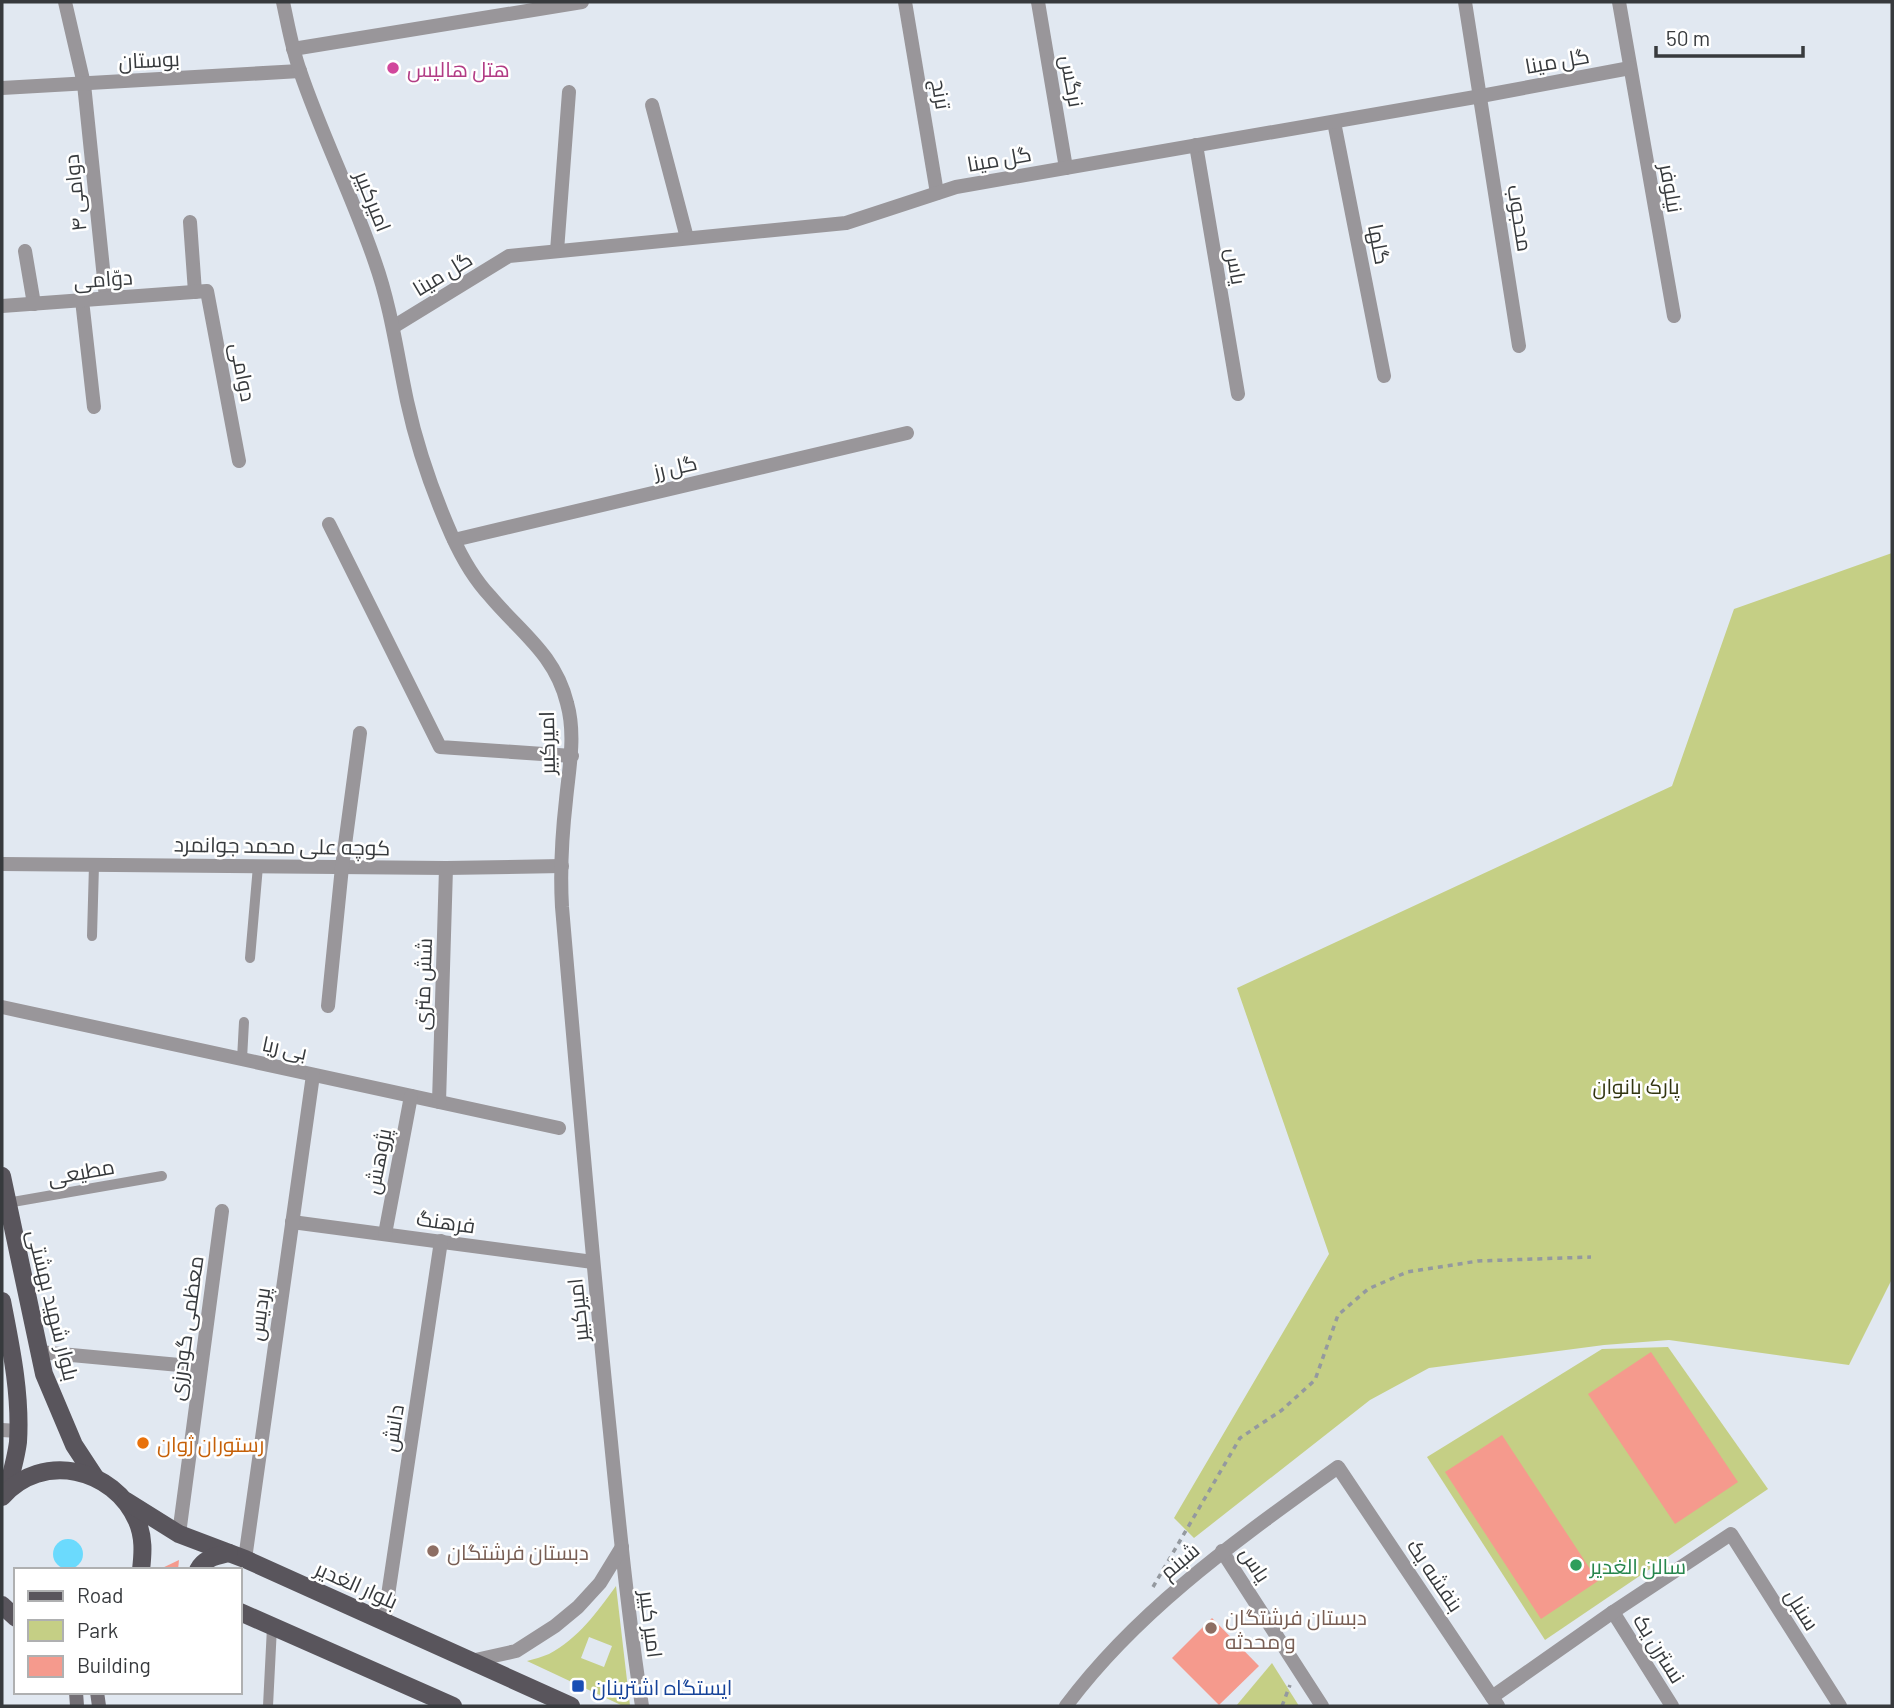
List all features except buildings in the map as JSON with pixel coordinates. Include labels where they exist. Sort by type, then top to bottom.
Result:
[{"type":"main road","name":"بلوار شهید بهشتی","points":[[2,1176],[44,1374],[74,1445],[95,1477]]},
{"type":"main road","points":[[2,1301],[19,1405],[10,1430],[18,1445],[5,1494]]},
{"type":"main road","points":[[5,1494],[27,1478],[49,1471],[72,1470],[95,1477]]},
{"type":"main road","name":"بلوار الغدیر","points":[[95,1477],[112,1487],[126,1502],[179,1534],[237,1556],[571,1706]]},
{"type":"main road","points":[[126,1502],[138,1523],[143,1547],[141,1568]]},
{"type":"main road","points":[[199,1568],[209,1559],[237,1556]]},
{"type":"main road","points":[[242,1613],[453,1706]]},
{"type":"street","name":"دوامی ۴","points":[[65,2],[84,83],[106,299]]},
{"type":"street","name":"امیرکبیر","points":[[282,2],[300,71],[376,264],[424,462],[454,540],[471,573],[489,596],[535,642],[548,659],[568,703],[572,755],[565,804],[561,889],[593,1262],[622,1547]]},
{"type":"street","points":[[293,49],[582,2]]},
{"type":"street","name":"ترنج","points":[[905,2],[937,193]]},
{"type":"street","name":"نرگس","points":[[1038,2],[1066,168]]},
{"type":"street","name":"محجوب","points":[[1465,2],[1519,346]]},
{"type":"street","name":"نیلوفر","points":[[1619,2],[1674,316]]},
{"type":"street","name":"گل مینا","points":[[393,327],[509,256],[846,223],[956,187],[1630,68]]},
{"type":"street","name":"بوستان","points":[[2,88],[300,71]]},
{"type":"street","points":[[557,251],[569,92]]},
{"type":"street","points":[[652,105],[687,239]]},
{"type":"street","name":"گلها","points":[[1334,121],[1384,376]]},
{"type":"street","name":"یاس","points":[[1196,145],[1238,394]]},
{"type":"street","name":"دوامی","points":[[190,222],[201,292],[239,461]]},
{"type":"street","points":[[25,251],[34,303]]},
{"type":"street","name":"دوّامی","points":[[2,306],[201,292]]},
{"type":"street","points":[[82,300],[94,407]]},
{"type":"street","name":"گل رز","points":[[454,540],[906,433]]},
{"type":"street","points":[[329,524],[440,747],[572,755]]},
{"type":"street","points":[[328,1006],[342,867],[360,733]]},
{"type":"street","name":"کوچه علی محمد جوانمرد","points":[[2,864],[446,868],[562,866]]},
{"type":"street","name":"شش متری","points":[[439,1102],[446,868]]},
{"type":"street","name":"بی ریا","points":[[2,1007],[559,1128]]},
{"type":"street","name":"پردیس","points":[[237,1556],[292,1222],[313,1075]]},
{"type":"street","name":"پژوهش","points":[[385,1234],[411,1096]]},
{"type":"street","name":"معظمی گودرزی","points":[[179,1534],[222,1211]]},
{"type":"street","name":"فرهنگ","points":[[292,1222],[593,1262]]},
{"type":"street","name":"دانش","points":[[384,1622],[441,1241]]},
{"type":"street","points":[[39,1352],[201,1367]]},
{"type":"street","name":"شبنم","points":[[1066,1706],[1087,1677],[1163,1601],[1222,1551],[1338,1467]]},
{"type":"street","name":"بنفشه یک","points":[[1338,1467],[1495,1702]]},
{"type":"street","name":"سنبل","points":[[1613,1612],[1731,1534],[1840,1706]]},
{"type":"street","points":[[471,1661],[516,1651],[555,1626],[578,1607],[600,1583],[622,1547]]},
{"type":"street","name":"امیر کبیر","points":[[622,1547],[642,1706]]},
{"type":"street","name":"یاس","points":[[1222,1551],[1322,1706]]},
{"type":"street","points":[[1495,1702],[1613,1612]]},
{"type":"street","name":"نسترن یک","points":[[1613,1612],[1672,1706]]},
{"type":"lane","points":[[92,936],[94,865]]},
{"type":"lane","points":[[250,958],[258,866]]},
{"type":"lane","points":[[242,1059],[244,1023]]},
{"type":"lane","name":"مطیعی","points":[[7,1203],[162,1176]]},
{"type":"lane","points":[[268,1706],[272,1627]]},
{"type":"path","points":[[1150,1592],[1240,1438],[1282,1409],[1315,1380],[1338,1315],[1368,1289],[1407,1272],[1478,1261],[1591,1257]]},
{"type":"green space","name":"پارک بانوان","points":[[1892,553],[1892,1279],[1849,1365],[1669,1340],[1604,1345],[1429,1368],[1370,1400],[1194,1538],[1174,1518],[1329,1254],[1237,988],[1672,786],[1734,609]]},
{"type":"green space","name":"سالن الغدیر","points":[[1668,1347],[1768,1489],[1545,1640],[1427,1457],[1602,1349]]},
{"type":"green space","points":[[616,1586],[630,1706],[623,1706],[527,1661],[549,1654],[569,1641],[587,1624]],"holes":[[[589,1637],[612,1646],[604,1667],[581,1658]]]},
{"type":"green space","points":[[1272,1663],[1299,1706],[1236,1706]]},
{"type":"water","points":[[62,1540],[74,1540],[82,1548],[82,1560],[74,1568],[62,1568],[54,1560],[54,1548]]},
{"type":"place","name":"هتل هالیس","points":[[393,68]]},
{"type":"place","name":"رستوران ژوان","points":[[143,1443]]},
{"type":"place","name":"دبستان فرشتگان","points":[[433,1551]]},
{"type":"place","name":"سالن الغدیر","points":[[1576,1565]]},
{"type":"place","name":"دبستان فرشتگان و محدثه","points":[[1211,1628]]},
{"type":"place","name":"ایستگاه اشترینان","points":[[578,1686]]}]
